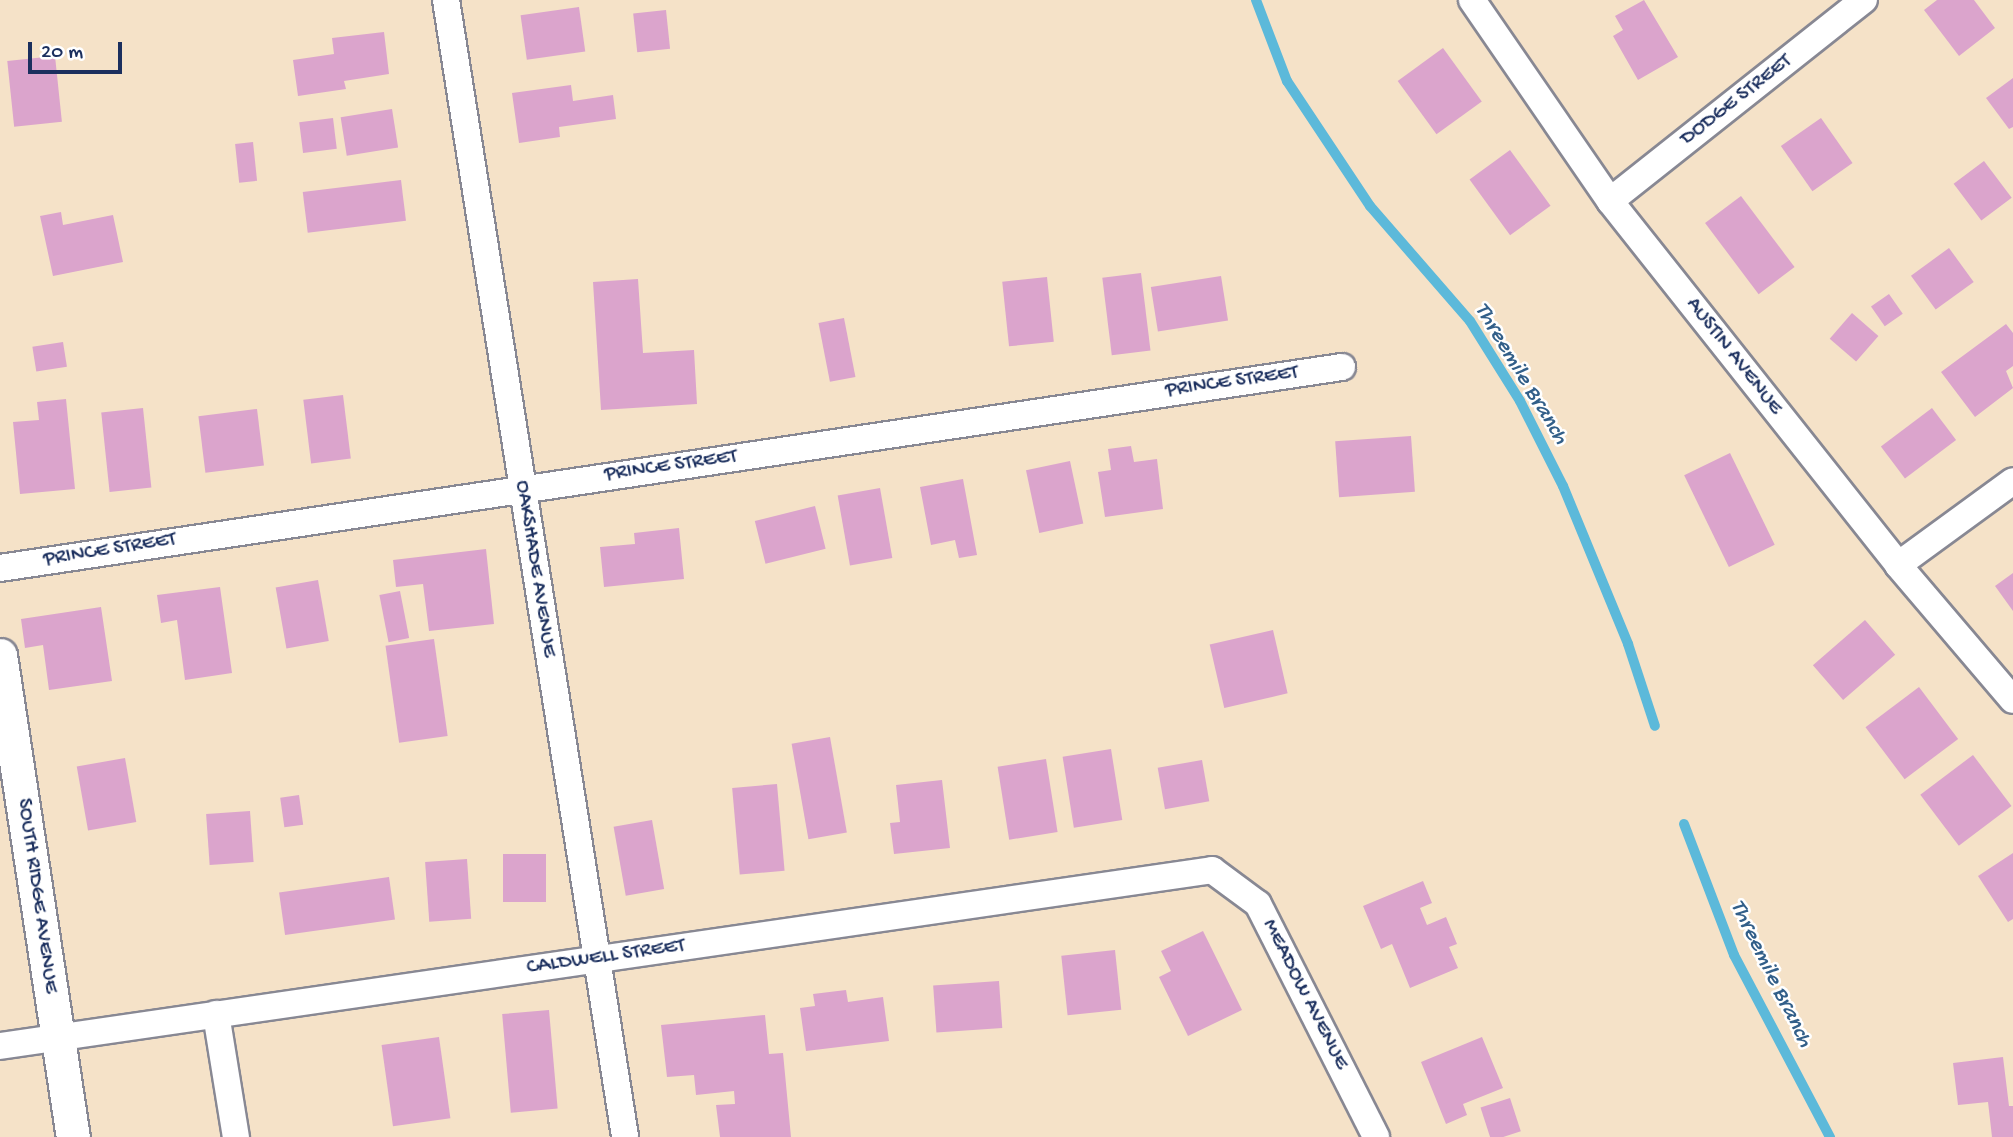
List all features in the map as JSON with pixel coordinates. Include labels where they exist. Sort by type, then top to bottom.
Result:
[{"type":"street","name":"OAKSHADE AVENUE","points":[[446,0],[625,1137]]},
{"type":"street","name":"AUSTIN AVENUE","points":[[1472,0],[1609,201],[1898,565],[2013,700]]},
{"type":"street","name":"DODGE STREET","points":[[1609,201],[1864,0]]},
{"type":"street","name":"PRINCE STREET","points":[[0,568],[1342,367]]},
{"type":"street","points":[[1898,565],[2013,481]]},
{"type":"street","name":"SOUTH RIDGE AVENUE","points":[[0,655],[73,1137]]},
{"type":"street","name":"CALDWELL STREET","points":[[0,1046],[597,960],[1146,876],[1212,870]]},
{"type":"street","name":"MEADOW AVENUE","points":[[1212,870],[1258,904],[1376,1137]]},
{"type":"street","points":[[216,1014],[236,1137]]},
{"type":"building","points":[[1644,0],[1678,57],[1638,80],[1613,36],[1623,30],[1615,16]]},
{"type":"building","points":[[1937,0],[1974,0],[1995,28],[1959,56],[1924,10]]},
{"type":"building","points":[[579,7],[585,52],[527,60],[521,15]]},
{"type":"building","points":[[666,10],[670,49],[637,52],[633,13]]},
{"type":"building","points":[[384,32],[389,74],[344,81],[346,89],[298,96],[293,60],[334,54],[332,38]]},
{"type":"building","points":[[1443,48],[1482,101],[1436,134],[1398,81]]},
{"type":"building","points":[[55,56],[62,122],[14,127],[7,61]]},
{"type":"building","points":[[2013,78],[2013,127],[2009,129],[1986,98]]},
{"type":"building","points":[[571,85],[573,101],[613,95],[616,119],[559,127],[560,137],[519,143],[512,93]]},
{"type":"building","points":[[392,109],[398,148],[347,156],[341,117]]},
{"type":"building","points":[[333,118],[337,149],[303,153],[299,122]]},
{"type":"building","points":[[1821,118],[1853,163],[1812,191],[1781,146]]},
{"type":"building","points":[[253,142],[257,181],[239,183],[235,144]]},
{"type":"building","points":[[1510,150],[1551,206],[1510,235],[1470,179]]},
{"type":"building","points":[[1984,161],[2012,198],[1981,221],[1954,184]]},
{"type":"building","points":[[401,180],[406,221],[308,233],[303,192]]},
{"type":"building","points":[[1741,196],[1795,267],[1759,294],[1705,223]]},
{"type":"building","points":[[61,212],[63,225],[113,215],[123,262],[53,276],[40,216]]},
{"type":"building","points":[[1949,248],[1974,282],[1936,310],[1911,276]]},
{"type":"building","points":[[1141,273],[1151,350],[1112,355],[1102,278]]},
{"type":"building","points":[[1221,276],[1228,320],[1158,332],[1151,287]]},
{"type":"building","points":[[1047,277],[1054,342],[1009,346],[1002,282]]},
{"type":"building","points":[[638,279],[643,353],[694,350],[697,404],[601,410],[593,282]]},
{"type":"building","points":[[1889,294],[1903,314],[1885,326],[1871,307]]},
{"type":"building","points":[[1852,313],[1878,336],[1856,362],[1830,339]]},
{"type":"building","points":[[844,318],[855,377],[830,382],[818,323]]},
{"type":"building","points":[[2006,324],[2013,333],[2013,366],[2006,371],[2013,388],[1975,417],[1941,372]]},
{"type":"building","points":[[63,342],[67,367],[36,372],[32,347]]},
{"type":"building","points":[[343,395],[351,459],[311,463],[303,400]]},
{"type":"building","points":[[66,399],[75,489],[20,494],[13,422],[39,420],[37,402]]},
{"type":"building","points":[[143,408],[151,488],[110,492],[101,412]]},
{"type":"building","points":[[1932,408],[1956,440],[1905,478],[1881,447]]},
{"type":"building","points":[[257,409],[264,466],[205,473],[198,416]]},
{"type":"building","points":[[1411,436],[1415,492],[1339,497],[1335,441]]},
{"type":"building","points":[[1131,446],[1134,462],[1157,459],[1163,509],[1105,517],[1098,472],[1111,470],[1108,449]]},
{"type":"building","points":[[1730,453],[1775,545],[1729,567],[1684,475]]},
{"type":"building","points":[[1070,461],[1083,524],[1039,533],[1026,470]]},
{"type":"building","points":[[963,479],[977,555],[959,558],[955,540],[931,545],[920,487]]},
{"type":"building","points":[[880,488],[892,558],[850,565],[838,495]]},
{"type":"building","points":[[815,506],[826,549],[765,564],[755,521]]},
{"type":"building","points":[[679,528],[684,579],[604,587],[600,547],[635,544],[634,533]]},
{"type":"building","points":[[486,549],[494,624],[429,631],[423,584],[396,587],[393,560]]},
{"type":"building","points":[[2013,573],[2013,611],[1995,586]]},
{"type":"building","points":[[318,580],[329,641],[286,649],[276,587]]},
{"type":"building","points":[[220,587],[232,673],[185,680],[177,620],[161,623],[157,595]]},
{"type":"building","points":[[400,591],[409,638],[389,642],[379,595]]},
{"type":"building","points":[[101,607],[112,681],[49,690],[43,645],[25,648],[21,619]]},
{"type":"building","points":[[1865,620],[1895,655],[1843,700],[1813,665]]},
{"type":"building","points":[[1273,630],[1288,693],[1224,708],[1210,645]]},
{"type":"building","points":[[434,639],[448,736],[399,743],[385,646]]},
{"type":"building","points":[[1919,687],[1958,739],[1905,779],[1865,727]]},
{"type":"building","points":[[830,737],[847,833],[808,839],[792,744]]},
{"type":"building","points":[[1111,749],[1122,820],[1074,828],[1063,757]]},
{"type":"building","points":[[1973,755],[2012,806],[1959,846],[1920,795]]},
{"type":"building","points":[[125,758],[136,822],[88,831],[77,767]]},
{"type":"building","points":[[1046,759],[1058,832],[1009,840],[998,767]]},
{"type":"building","points":[[1202,760],[1209,801],[1165,809],[1158,768]]},
{"type":"building","points":[[942,780],[950,848],[894,854],[890,823],[900,822],[896,785]]},
{"type":"building","points":[[777,784],[785,871],[740,875],[732,788]]},
{"type":"building","points":[[299,795],[303,825],[284,827],[280,798]]},
{"type":"building","points":[[250,811],[254,862],[210,865],[206,814]]},
{"type":"building","points":[[652,820],[664,889],[626,896],[614,827]]},
{"type":"building","points":[[2013,853],[2013,919],[2008,922],[1978,876]]},
{"type":"building","points":[[503,854],[546,854],[546,902],[503,902]]},
{"type":"building","points":[[467,859],[471,919],[429,922],[425,862]]},
{"type":"building","points":[[389,877],[395,920],[285,935],[279,892]]},
{"type":"building","points":[[1423,881],[1432,903],[1420,908],[1427,925],[1446,917],[1457,944],[1449,947],[1458,968],[1410,988],[1392,944],[1381,949],[1363,906]]},
{"type":"building","points":[[1203,931],[1242,1010],[1188,1036],[1159,977],[1171,971],[1161,951]]},
{"type":"building","points":[[1115,950],[1121,1010],[1068,1015],[1061,956]]},
{"type":"building","points":[[999,981],[1002,1028],[936,1032],[933,986]]},
{"type":"building","points":[[846,990],[848,1002],[883,997],[889,1041],[806,1051],[800,1008],[815,1006],[813,994]]},
{"type":"building","points":[[549,1010],[558,1109],[511,1113],[502,1014]]},
{"type":"building","points":[[765,1015],[769,1054],[783,1053],[791,1137],[720,1137],[716,1105],[735,1104],[734,1091],[696,1095],[694,1075],[667,1077],[661,1025]]},
{"type":"building","points":[[439,1037],[450,1118],[393,1126],[382,1045]]},
{"type":"building","points":[[1482,1037],[1503,1088],[1463,1104],[1467,1115],[1446,1124],[1421,1062]]},
{"type":"building","points":[[2003,1057],[2009,1106],[2013,1106],[2013,1137],[1992,1137],[1988,1102],[1958,1105],[1953,1063]]},
{"type":"building","points":[[1510,1098],[1521,1131],[1503,1137],[1490,1137],[1481,1108]]},
{"type":"waterway","name":"Threemile Branch","points":[[1256,0],[1287,81],[1370,206],[1470,321],[1520,401],[1563,486],[1628,644],[1655,726]]},
{"type":"waterway","name":"Threemile Branch","points":[[1684,824],[1734,955],[1830,1137]]}]
